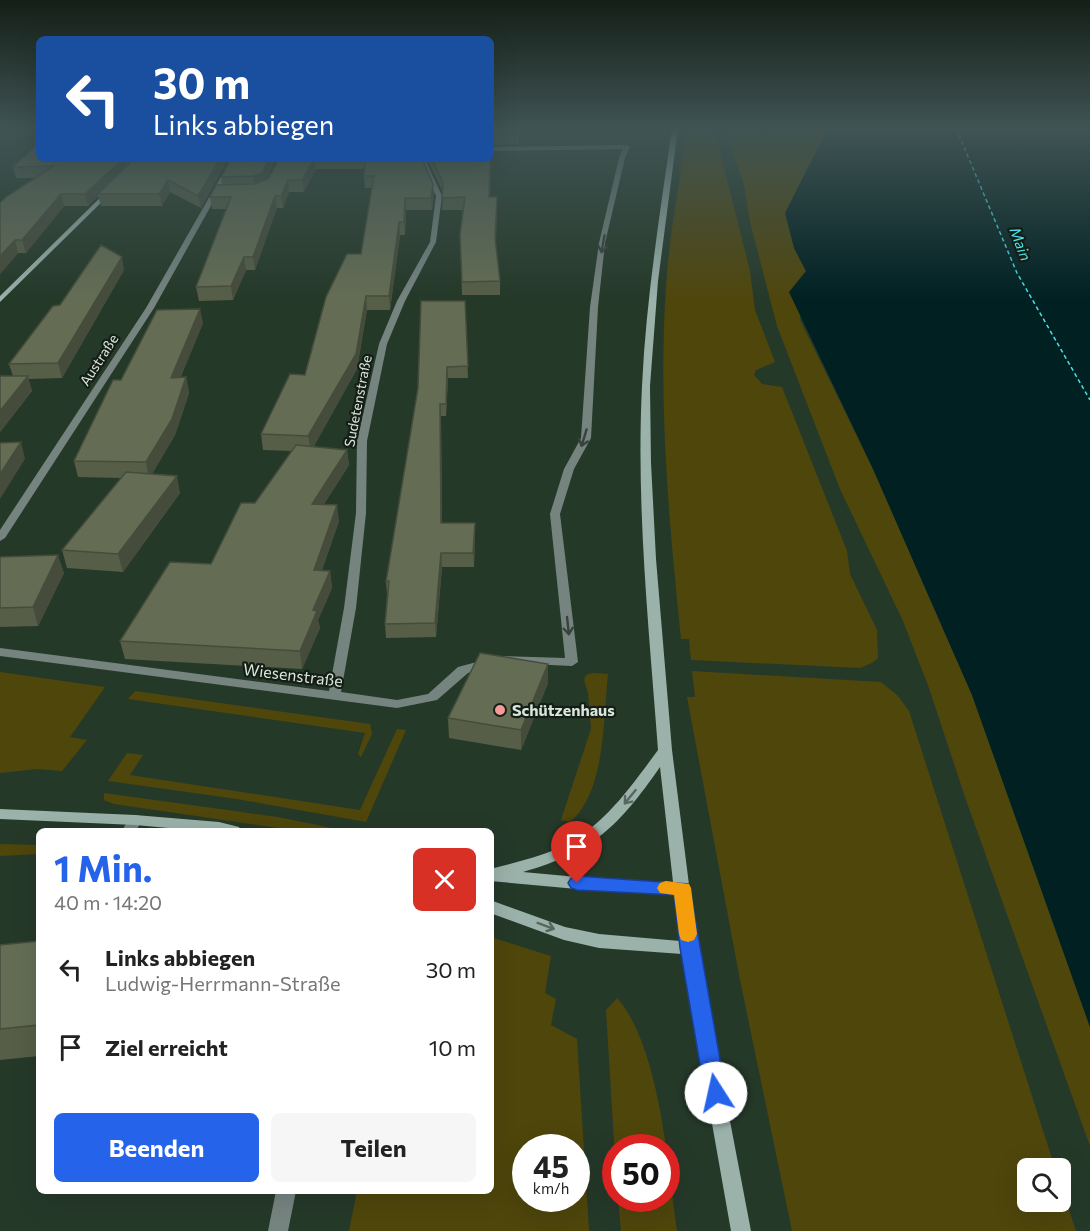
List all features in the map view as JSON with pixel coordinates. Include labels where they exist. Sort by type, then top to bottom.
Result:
[{"type":"main road","points":[[0,300],[115,185]]},
{"type":"main road","points":[[667,185],[654,281],[646,386],[646,463],[657,669],[689,948],[741,1231]]},
{"type":"main road","points":[[494,874],[532,864],[574,847],[599,829],[631,798],[665,750]]},
{"type":"main road","points":[[0,814],[132,825],[223,828]]},
{"type":"main road","points":[[494,875],[599,885],[682,888]]},
{"type":"main road","points":[[494,907],[564,933],[599,941],[689,948]]},
{"type":"street","name":"Austraße","points":[[0,538],[144,318],[220,185]]},
{"type":"street","name":"Sudetenstraße","points":[[334,698],[350,608],[361,513],[362,441],[366,420],[383,344],[401,301],[433,242],[439,196],[434,185]]},
{"type":"street","name":"Wiesenstraße","points":[[0,652],[334,698],[397,704],[432,697],[464,670],[500,659],[572,662],[555,514],[569,470],[586,438],[594,308],[602,243],[616,185]]},
{"type":"street","points":[[216,193],[226,192]]},
{"type":"street","points":[[278,1231],[285,1194]]},
{"type":"shaded area","points":[[678,185],[728,185],[750,271],[755,310],[775,362],[756,370],[754,375],[762,384],[782,387],[847,551],[850,574],[877,630],[878,658],[872,663],[860,668],[691,660],[689,639],[681,639],[666,463],[663,375],[672,227]]},
{"type":"shaded area","points":[[744,185],[811,185],[794,248],[806,271],[800,320],[873,469],[972,695],[1090,1027],[1090,1146],[966,800],[929,688],[903,621],[840,489],[777,326],[750,222]]},
{"type":"shaded area","points":[[692,671],[881,682],[898,696],[909,711],[1052,1158],[1017,1158],[1017,1212],[1070,1212],[1076,1231],[792,1231],[740,980],[687,697],[695,697]]},
{"type":"shaded area","points":[[0,672],[105,687],[70,737],[87,740],[62,771],[37,769],[0,773]]},
{"type":"shaded area","points":[[608,674],[601,753],[597,774],[590,792],[582,809],[570,822],[561,820],[591,729],[588,693],[584,680],[586,675]]},
{"type":"shaded area","points":[[135,691],[370,724],[372,734],[361,757],[358,754],[365,733],[128,699]]},
{"type":"shaded area","points":[[397,729],[406,730],[366,822],[237,799],[108,781],[127,753],[143,755],[130,775],[360,810]]},
{"type":"shaded area","points":[[104,793],[278,817],[332,828],[278,828],[114,804],[104,800]]},
{"type":"shaded area","points":[[0,844],[36,845],[36,854],[0,856]]},
{"type":"shaded area","points":[[494,938],[551,956],[545,993],[556,999],[551,1025],[577,1039],[583,1134],[512,1134],[512,1212],[588,1212],[589,1231],[349,1231],[356,1194],[494,1194]]},
{"type":"shaded area","points":[[617,998],[636,1029],[656,1090],[664,1134],[614,1134],[606,1010]]},
{"type":"shaded area","points":[[619,1212],[674,1212],[677,1231],[621,1231]]},
{"type":"water","name":"Main","points":[[799,185],[1090,185],[1090,1027],[972,695],[873,469],[789,292],[806,271],[794,248],[785,213]]},
{"type":"building","points":[[24,185],[94,185],[85,194],[61,194],[22,240],[15,240],[0,256],[0,203]]},
{"type":"building","points":[[107,185],[164,185],[159,194],[98,194]]},
{"type":"building","points":[[178,185],[204,185],[198,196]]},
{"type":"building","points":[[216,185],[286,185],[281,196],[275,196],[253,257],[244,257],[231,286],[196,287],[231,197],[210,197]]},
{"type":"building","points":[[372,185],[433,185],[431,198],[405,198],[404,222],[399,222],[389,296],[366,296],[356,354],[308,436],[261,434],[290,374],[305,375],[326,297],[347,254],[361,254]]},
{"type":"building","points":[[443,185],[489,185],[489,197],[497,197],[495,238],[500,281],[462,282],[460,235],[465,197],[442,198]]},
{"type":"building","points":[[101,245],[122,257],[58,363],[9,364],[53,306],[60,305]]},
{"type":"building","points":[[421,301],[465,301],[468,366],[447,367],[446,404],[440,404],[441,523],[475,523],[473,553],[441,553],[435,623],[385,624],[389,581],[386,582],[418,388]]},
{"type":"building","points":[[200,309],[171,378],[186,377],[172,419],[146,462],[74,461],[113,380],[121,380],[157,310]]},
{"type":"building","points":[[0,376],[28,376],[0,411]]},
{"type":"building","points":[[21,442],[0,474],[0,443]]},
{"type":"building","points":[[296,445],[347,450],[312,504],[337,505],[314,570],[330,571],[313,610],[317,611],[300,651],[120,641],[170,562],[211,564],[241,503],[255,503]]},
{"type":"building","points":[[126,472],[177,476],[118,554],[62,550]]},
{"type":"building","points":[[58,555],[33,607],[0,608],[0,557]]},
{"type":"building","name":"Schützenhaus","points":[[480,653],[548,664],[521,730],[448,718]]},
{"type":"building","points":[[36,941],[36,1025],[0,1029],[0,945]]},
{"type":"ferry route","points":[[980,185],[1017,273],[1090,400]]},
{"type":"slow traffic","points":[[666,888],[682,888],[688,934]]},
{"type":"place","name":"Schützenhaus","points":[[500,710]]},
{"type":"route","points":[[577,883],[682,888],[689,948],[716,1093]]}]
